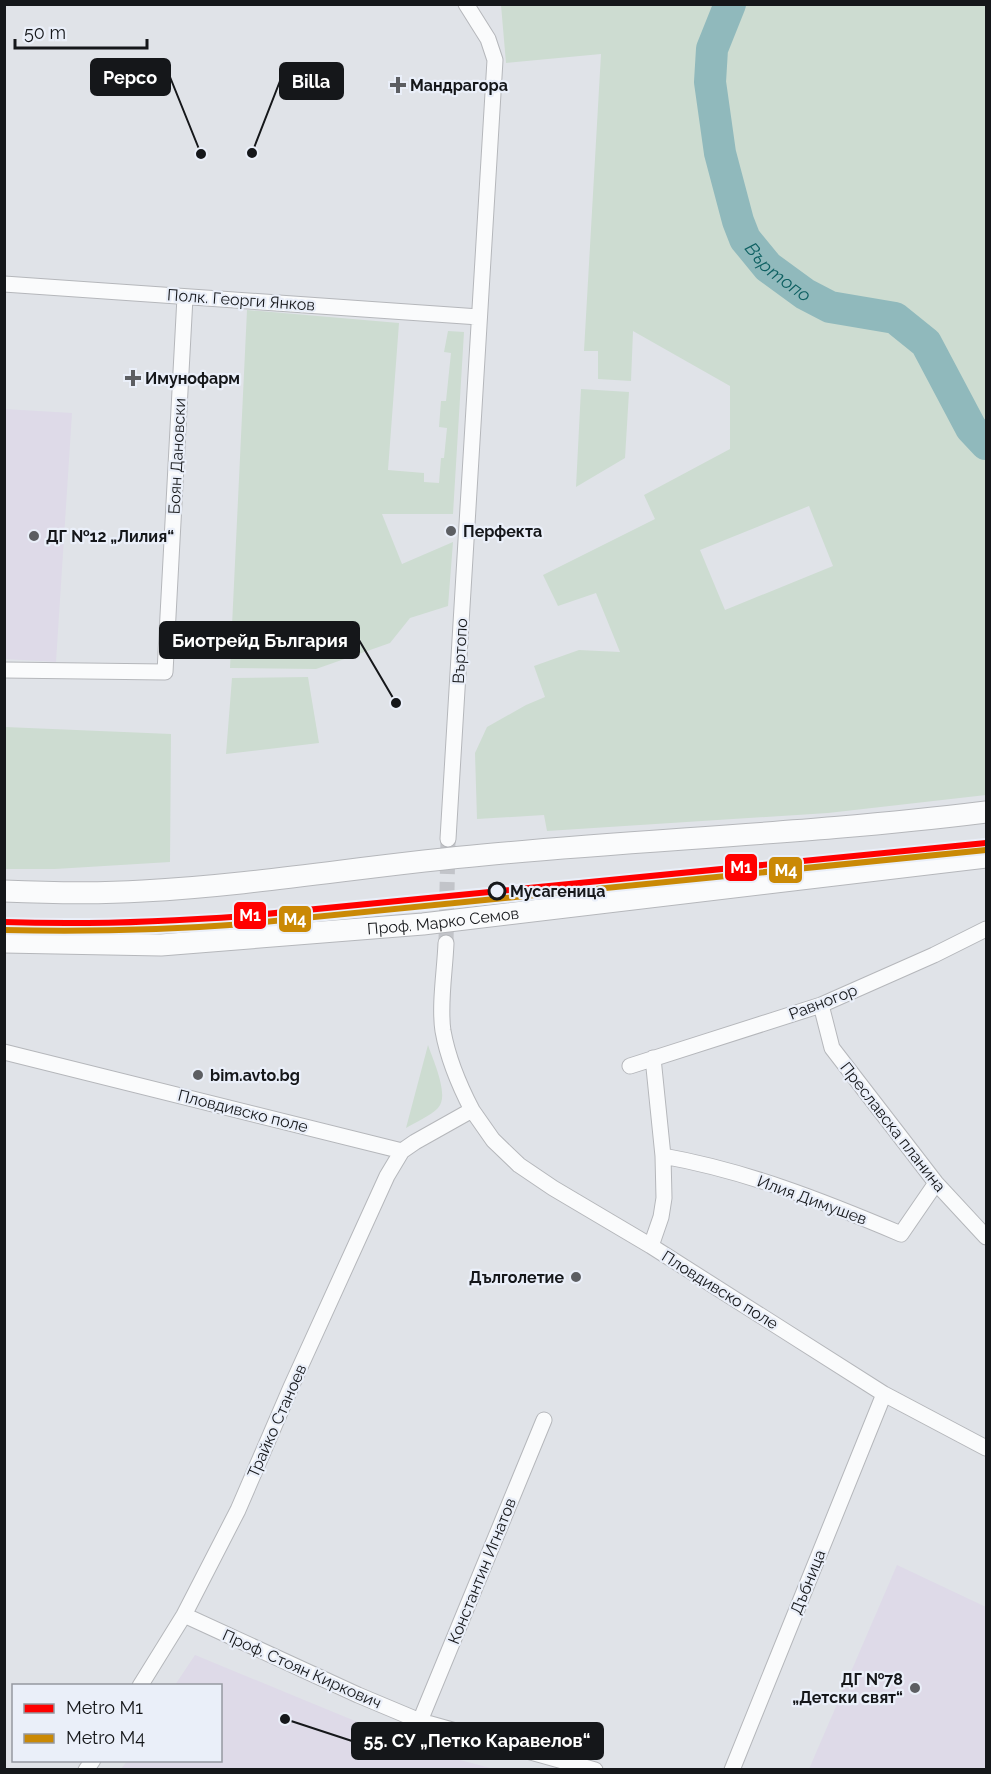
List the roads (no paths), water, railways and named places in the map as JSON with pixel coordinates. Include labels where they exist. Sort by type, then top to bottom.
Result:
[{"type":"main road","points":[[4,891],[49,893],[201,887],[483,855],[918,820],[987,812]]},
{"type":"main road","name":"Проф. Марко Семов","points":[[4,942],[161,945],[423,924],[987,857]]},
{"type":"street","name":"Въртопо","points":[[448,839],[495,60],[488,39],[466,4]]},
{"type":"street","name":"Полк. Георги Янков","points":[[4,284],[478,317]]},
{"type":"street","name":"Боян Дановски","points":[[4,670],[165,672],[185,297]]},
{"type":"street","name":"Равногор","points":[[630,1066],[821,1005],[987,929]]},
{"type":"street","name":"Пловдивско поле","points":[[447,943],[442,1002],[443,1030],[454,1071],[472,1110],[493,1140],[519,1165],[884,1394],[987,1448]]},
{"type":"street","name":"Преславска планина","points":[[821,1005],[832,1048],[936,1183],[987,1237]]},
{"type":"street","name":"Пловдивско поле","points":[[4,1052],[402,1151]]},
{"type":"street","points":[[651,1246],[662,1217],[664,1198],[663,1156],[653,1058]]},
{"type":"street","points":[[402,1151],[472,1110]]},
{"type":"street","name":"Трайко Станоев","points":[[141,1684],[184,1615],[238,1510],[387,1176],[402,1151]]},
{"type":"street","name":"Илия Димушев","points":[[663,1156],[695,1161],[775,1184],[830,1204],[900,1234],[936,1183]]},
{"type":"street","name":"Дъбница","points":[[732,1770],[884,1394]]},
{"type":"street","name":"Константин Игнатов","points":[[420,1721],[544,1420]]},
{"type":"street","name":"Проф. Стоян Киркович","points":[[184,1615],[420,1721],[595,1770]]},
{"type":"waterway","name":"Въртопо","points":[[730,4],[712,49],[710,82],[720,153],[745,239],[768,267],[805,294],[830,307],[895,318],[926,343],[971,428],[986,444]]},
{"type":"tunnel","points":[[446,943],[448,839]]},
{"type":"metro line","name":"M1","points":[[4,922],[124,922],[245,916],[986,843]]},
{"type":"metro line","name":"M4","points":[[4,930],[125,930],[245,924],[986,850]]},
{"type":"place","name":"Мандрагора","points":[[398,85]]},
{"type":"place","name":"Billa","points":[[252,153]]},
{"type":"place","name":"Pepco","points":[[201,154]]},
{"type":"place","name":"Имунофарм","points":[[133,378]]},
{"type":"place","name":"Перфекта","points":[[451,531]]},
{"type":"place","name":"ДГ №12 „Лилия“","points":[[34,536]]},
{"type":"place","name":"Биотрейд България","points":[[396,703]]},
{"type":"place","name":"Мусагеница","points":[[497,891]]},
{"type":"place","name":"bim.avto.bg","points":[[198,1075]]},
{"type":"place","name":"Дълголетие","points":[[576,1277]]},
{"type":"place","name":"ДГ №78 „Детски свят“","points":[[915,1688]]},
{"type":"place","name":"55. СУ „Петко Каравелов“","points":[[285,1719]]}]
